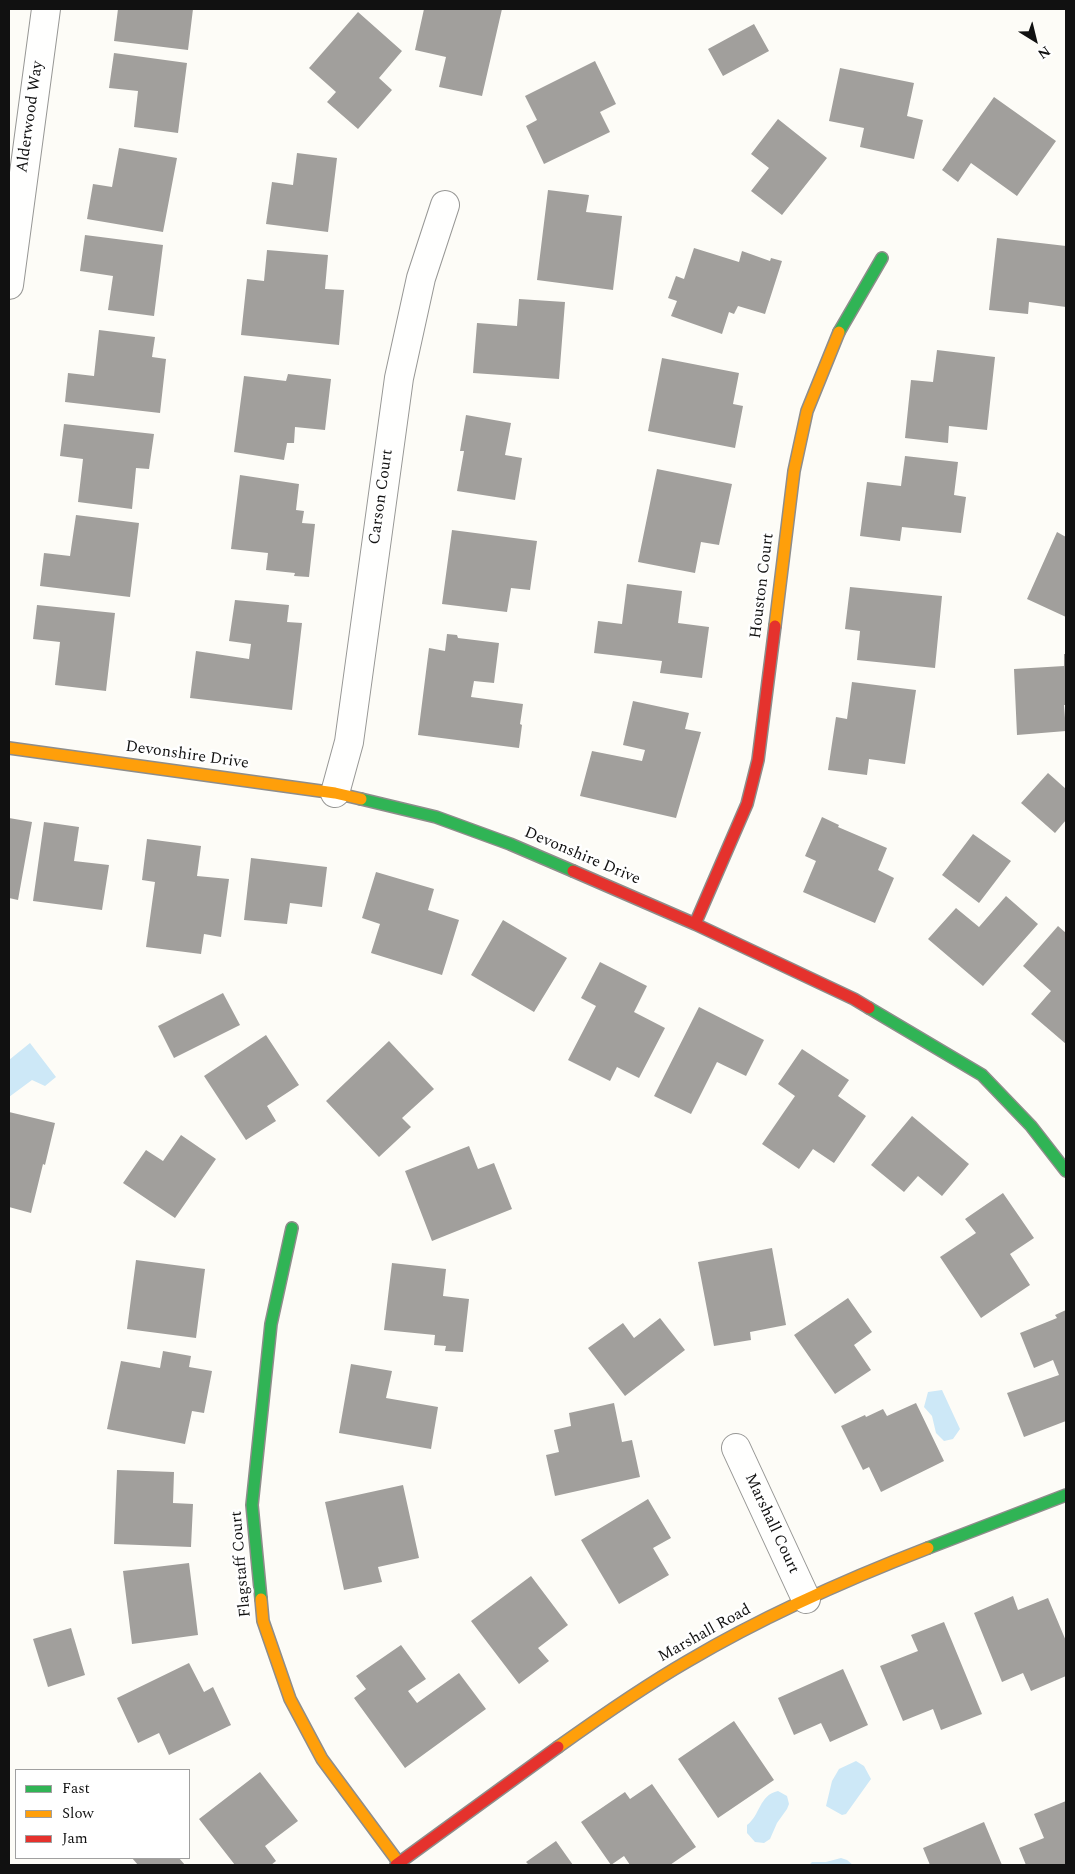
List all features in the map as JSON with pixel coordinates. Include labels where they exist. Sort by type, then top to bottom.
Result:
[{"type":"street","name":"Alderwood Way","points":[[9,285],[46,9]]},
{"type":"street","name":"Carson Court","points":[[335,793],[349,742],[399,378],[421,278],[445,205]]},
{"type":"street","name":"Houston Court","points":[[695,924],[747,804],[758,760],[794,471],[807,411],[840,331],[882,258]]},
{"type":"street","name":"Devonshire Drive","points":[[9,748],[335,793],[436,818],[510,844],[695,924],[854,999],[982,1075],[1031,1126],[1066,1171]]},
{"type":"street","name":"Flagstaff Court","points":[[292,1228],[271,1324],[252,1505],[263,1621],[290,1699],[322,1759],[398,1864]]},
{"type":"street","name":"Marshall Court","points":[[736,1448],[806,1599]]},
{"type":"street","name":"Marshall Road","points":[[398,1864],[624,1700],[720,1642],[806,1599],[942,1541],[1066,1495]]},
{"type":"water","points":[[30,1043],[56,1077],[45,1086],[32,1080],[9,1097],[9,1060]]},
{"type":"water","points":[[942,1390],[960,1429],[953,1439],[944,1441],[936,1433],[932,1416],[924,1407],[928,1392]]},
{"type":"water","points":[[856,1761],[864,1766],[871,1779],[846,1814],[842,1815],[826,1806],[832,1781],[839,1769]]},
{"type":"water","points":[[778,1791],[787,1796],[789,1804],[787,1809],[777,1823],[770,1839],[764,1843],[755,1842],[747,1833],[747,1825],[755,1816],[763,1801],[772,1793]]},
{"type":"water","points":[[841,1858],[853,1865],[809,1865],[812,1862],[826,1862]]},
{"type":"building","points":[[118,9],[193,9],[188,50],[114,41]]},
{"type":"building","points":[[424,9],[502,9],[482,96],[439,87],[446,57],[415,50]]},
{"type":"building","points":[[358,12],[402,51],[379,78],[392,90],[358,129],[327,102],[336,92],[309,68]]},
{"type":"building","points":[[754,24],[769,51],[723,76],[708,49]]},
{"type":"building","points":[[114,53],[187,63],[178,133],[134,127],[138,91],[109,88]]},
{"type":"building","points":[[595,61],[616,104],[600,112],[610,132],[544,164],[526,126],[537,120],[525,96]]},
{"type":"building","points":[[840,68],[914,83],[907,116],[923,120],[914,159],[860,147],[864,128],[829,121]]},
{"type":"building","points":[[994,97],[1056,141],[1017,196],[971,163],[958,182],[942,170]]},
{"type":"building","points":[[778,119],[827,158],[782,215],[751,191],[769,168],[751,154]]},
{"type":"building","points":[[119,148],[177,158],[163,232],[87,219],[93,184],[112,187]]},
{"type":"building","points":[[297,153],[337,158],[328,232],[266,224],[272,182],[293,185]]},
{"type":"building","points":[[548,190],[589,195],[586,212],[622,216],[613,290],[537,280]]},
{"type":"building","points":[[85,235],[163,245],[154,316],[108,310],[113,276],[80,271]]},
{"type":"building","points":[[997,238],[1066,246],[1066,307],[1029,302],[1028,314],[989,310]]},
{"type":"building","points":[[694,248],[739,262],[742,251],[770,261],[771,258],[782,261],[765,314],[738,306],[734,314],[729,312],[722,334],[671,316],[677,301],[668,298],[676,276],[684,279]]},
{"type":"building","points":[[267,250],[328,255],[325,289],[344,290],[339,345],[241,335],[247,279],[264,281]]},
{"type":"building","points":[[519,299],[565,302],[559,379],[473,373],[477,323],[517,326]]},
{"type":"building","points":[[99,330],[155,337],[152,357],[166,359],[160,413],[65,402],[68,373],[94,376]]},
{"type":"building","points":[[937,350],[995,357],[987,430],[949,426],[948,443],[905,438],[911,380],[933,382]]},
{"type":"building","points":[[662,358],[739,373],[733,404],[743,406],[735,448],[648,431]]},
{"type":"building","points":[[288,374],[331,379],[325,430],[295,427],[294,443],[287,443],[284,460],[234,452],[244,376],[286,381]]},
{"type":"building","points":[[466,415],[511,423],[505,455],[522,458],[515,500],[457,491],[464,451],[460,451]]},
{"type":"building","points":[[64,424],[154,434],[149,469],[136,468],[132,509],[78,502],[83,459],[60,456]]},
{"type":"building","points":[[905,456],[958,462],[954,495],[966,497],[961,533],[902,527],[900,541],[860,536],[867,482],[901,486]]},
{"type":"building","points":[[657,469],[732,484],[719,545],[701,542],[695,573],[638,562]]},
{"type":"building","points":[[240,475],[299,484],[296,510],[304,511],[302,523],[315,524],[309,577],[294,576],[295,573],[266,570],[268,553],[231,549]]},
{"type":"building","points":[[76,515],[139,523],[130,597],[40,586],[44,553],[70,556]]},
{"type":"building","points":[[452,530],[537,541],[530,590],[511,588],[507,612],[442,604]]},
{"type":"building","points":[[1057,532],[1066,537],[1066,617],[1027,599]]},
{"type":"building","points":[[627,584],[682,591],[678,623],[709,627],[702,678],[660,673],[662,661],[594,653],[598,621],[622,624]]},
{"type":"building","points":[[850,587],[942,596],[935,668],[857,660],[860,631],[845,629]]},
{"type":"building","points":[[235,600],[289,605],[287,622],[302,623],[292,710],[190,698],[196,651],[249,659],[251,644],[229,641]]},
{"type":"building","points":[[37,605],[115,613],[106,691],[55,685],[60,642],[33,639]]},
{"type":"building","points":[[447,634],[457,635],[458,638],[499,643],[494,683],[474,681],[471,697],[523,704],[519,748],[418,735],[429,648],[445,651]]},
{"type":"building","points":[[1064,654],[1066,654],[1066,705],[1064,705],[1066,731],[1017,735],[1014,669],[1064,666]]},
{"type":"building","points":[[852,682],[916,690],[905,764],[869,759],[867,775],[828,770],[836,717],[847,719]]},
{"type":"building","points":[[633,701],[689,713],[685,729],[701,732],[676,818],[580,796],[592,751],[642,761],[645,750],[623,745]]},
{"type":"building","points":[[1048,773],[1066,789],[1066,820],[1055,833],[1021,803]]},
{"type":"building","points":[[822,817],[839,825],[838,827],[887,848],[878,870],[894,878],[875,923],[803,892],[816,861],[805,856]]},
{"type":"building","points":[[9,818],[32,822],[18,900],[9,898]]},
{"type":"building","points":[[44,822],[79,827],[74,861],[109,865],[102,910],[33,901]]},
{"type":"building","points":[[973,834],[1011,861],[979,903],[942,875]]},
{"type":"building","points":[[147,839],[201,846],[197,876],[229,879],[221,937],[204,934],[201,954],[146,947],[155,882],[142,880]]},
{"type":"building","points":[[251,858],[327,867],[322,907],[290,903],[287,924],[244,920]]},
{"type":"building","points":[[376,872],[434,889],[428,910],[459,920],[442,975],[371,953],[380,924],[362,918]]},
{"type":"building","points":[[1006,896],[1038,924],[983,986],[928,939],[956,908],[979,927]]},
{"type":"building","points":[[503,920],[567,958],[534,1012],[471,975]]},
{"type":"building","points":[[1058,926],[1066,933],[1066,1044],[1031,1014],[1051,991],[1023,966]]},
{"type":"building","points":[[600,962],[647,986],[634,1012],[665,1028],[639,1078],[617,1067],[610,1081],[568,1060],[596,1006],[581,998]]},
{"type":"building","points":[[223,993],[240,1025],[174,1058],[158,1026]]},
{"type":"building","points":[[699,1007],[764,1040],[746,1076],[717,1062],[691,1114],[654,1096]]},
{"type":"building","points":[[266,1035],[299,1085],[267,1106],[276,1121],[246,1140],[204,1076]]},
{"type":"building","points":[[389,1041],[434,1089],[402,1118],[411,1127],[379,1157],[326,1101]]},
{"type":"building","points":[[802,1049],[849,1080],[838,1096],[866,1116],[834,1163],[813,1149],[799,1169],[762,1144],[795,1096],[778,1084]]},
{"type":"building","points":[[9,1112],[55,1123],[31,1213],[9,1207]]},
{"type":"building","points":[[912,1116],[969,1164],[942,1196],[918,1176],[904,1192],[871,1165]]},
{"type":"building","points":[[181,1135],[216,1159],[175,1218],[123,1183],[146,1150],[163,1161]]},
{"type":"building","points":[[469,1146],[478,1169],[494,1163],[512,1209],[432,1241],[405,1171]]},
{"type":"building","points":[[1003,1193],[1034,1238],[1010,1254],[1030,1285],[981,1318],[940,1257],[976,1233],[965,1219]]},
{"type":"building","points":[[772,1248],[786,1325],[750,1332],[751,1340],[714,1346],[698,1262]]},
{"type":"building","points":[[136,1260],[205,1269],[196,1338],[127,1329]]},
{"type":"building","points":[[392,1263],[446,1269],[443,1296],[469,1299],[463,1352],[445,1351],[446,1346],[434,1345],[435,1335],[384,1330]]},
{"type":"building","points":[[848,1298],[872,1332],[854,1345],[871,1370],[835,1394],[794,1335]]},
{"type":"building","points":[[1066,1310],[1066,1421],[1024,1437],[1007,1393],[1059,1375],[1053,1360],[1034,1368],[1020,1333],[1057,1318],[1055,1315]]},
{"type":"building","points":[[660,1318],[685,1350],[625,1396],[588,1348],[623,1323],[634,1338]]},
{"type":"building","points":[[163,1351],[191,1356],[189,1367],[212,1371],[204,1413],[192,1411],[185,1444],[107,1429],[121,1361],[160,1368]]},
{"type":"building","points":[[351,1364],[392,1371],[386,1398],[438,1407],[431,1449],[339,1433]]},
{"type":"building","points":[[614,1403],[622,1442],[632,1440],[640,1477],[555,1496],[546,1455],[559,1452],[554,1430],[571,1426],[569,1413]]},
{"type":"building","points":[[916,1403],[944,1461],[881,1492],[869,1467],[863,1470],[841,1426],[883,1409],[887,1416]]},
{"type":"building","points":[[117,1470],[174,1472],[173,1503],[193,1504],[191,1547],[114,1544]]},
{"type":"building","points":[[403,1485],[419,1558],[378,1567],[382,1582],[344,1590],[325,1502]]},
{"type":"building","points":[[648,1499],[671,1538],[653,1548],[669,1575],[619,1604],[581,1540]]},
{"type":"building","points":[[189,1563],[198,1635],[132,1644],[123,1571]]},
{"type":"building","points":[[531,1576],[568,1625],[538,1648],[549,1661],[519,1684],[471,1621]]},
{"type":"building","points":[[1013,1596],[1018,1610],[1048,1598],[1066,1641],[1066,1676],[1031,1691],[1023,1673],[1002,1682],[974,1613]]},
{"type":"building","points":[[944,1622],[982,1714],[941,1730],[933,1709],[903,1721],[880,1666],[918,1651],[911,1635]]},
{"type":"building","points":[[71,1628],[85,1675],[48,1687],[33,1639]]},
{"type":"building","points":[[401,1645],[426,1679],[408,1691],[417,1703],[459,1673],[486,1709],[405,1768],[354,1698],[366,1689],[356,1676]]},
{"type":"building","points":[[189,1663],[204,1692],[213,1687],[231,1725],[169,1755],[159,1733],[138,1743],[117,1698]]},
{"type":"building","points":[[843,1669],[868,1725],[830,1742],[821,1723],[794,1735],[778,1698]]},
{"type":"building","points":[[734,1721],[774,1780],[718,1818],[678,1759]]},
{"type":"building","points":[[260,1772],[298,1821],[265,1846],[276,1861],[271,1865],[235,1865],[199,1819]]},
{"type":"building","points":[[652,1784],[696,1847],[670,1865],[630,1865],[624,1856],[611,1865],[581,1822],[625,1792],[630,1799]]},
{"type":"building","points":[[1066,1801],[1066,1865],[1026,1865],[1019,1848],[1044,1838],[1034,1814]]},
{"type":"building","points":[[984,1822],[1002,1865],[930,1865],[923,1848]]},
{"type":"building","points":[[556,1841],[573,1865],[529,1865],[526,1862]]},
{"type":"building","points":[[133,1859],[180,1859],[185,1865],[138,1865]]},
{"type":"traffic: fast","points":[[839,332],[882,258]]},
{"type":"traffic: fast","points":[[361,799],[436,817],[510,844],[573,871]]},
{"type":"traffic: fast","points":[[869,1008],[982,1075],[1031,1126],[1066,1171]]},
{"type":"traffic: fast","points":[[261,1599],[252,1505],[271,1324],[292,1228]]},
{"type":"traffic: fast","points":[[928,1548],[1066,1495]]},
{"type":"traffic: slow","points":[[775,626],[794,471],[807,411],[839,332]]},
{"type":"traffic: slow","points":[[9,748],[335,793],[361,799]]},
{"type":"traffic: slow","points":[[558,1747],[671,1671],[746,1629],[805,1600],[928,1548]]},
{"type":"traffic: slow","points":[[261,1599],[263,1621],[290,1699],[322,1759],[399,1863]]},
{"type":"traffic: jam","points":[[695,924],[747,804],[758,760],[775,626]]},
{"type":"traffic: jam","points":[[573,871],[695,924],[854,999],[869,1008]]},
{"type":"traffic: jam","points":[[396,1865],[558,1747]]}]
